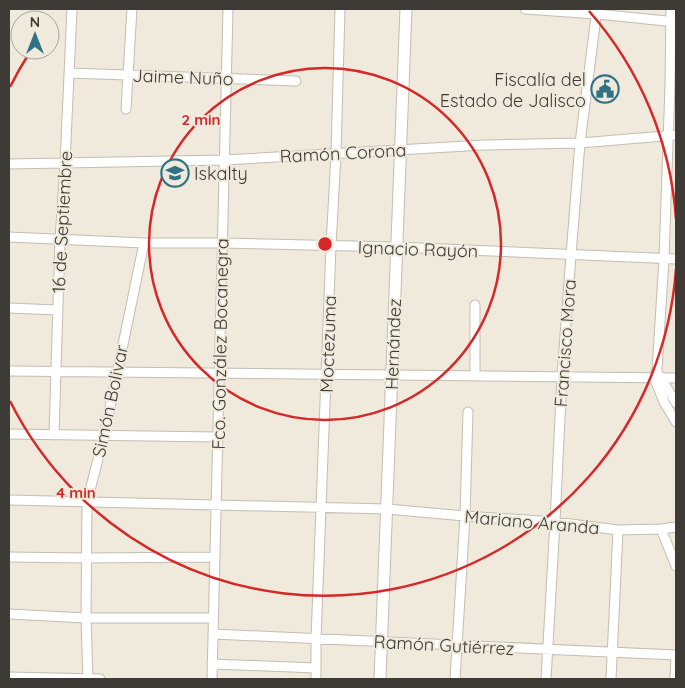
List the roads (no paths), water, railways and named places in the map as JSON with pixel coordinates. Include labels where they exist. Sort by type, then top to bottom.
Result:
[{"type":"street","name":"16 de Septiembre","points":[[54,435],[57,310],[72,9]]},
{"type":"street","points":[[126,109],[132,9]]},
{"type":"street","name":"Fco. González Bocanegra","points":[[212,679],[228,9]]},
{"type":"street","name":"Moctezuma","points":[[316,679],[340,9]]},
{"type":"street","name":"Hernández","points":[[380,679],[406,9]]},
{"type":"street","points":[[525,9],[597,11],[673,22]]},
{"type":"street","points":[[671,9],[673,22],[670,85],[672,135],[657,375],[664,402],[676,422]]},
{"type":"street","name":"Francisco Mora","points":[[546,679],[562,376],[571,255],[580,143],[597,11]]},
{"type":"street","name":"Jaime Nuño","points":[[69,72],[296,81]]},
{"type":"street","name":"Ramón Corona","points":[[9,164],[224,160],[484,145],[580,143],[672,135]]},
{"type":"street","name":"Ignacio Rayón","points":[[9,237],[60,240],[397,247],[676,259]]},
{"type":"street","name":"Simón Bolivar","points":[[88,679],[86,618],[87,502],[104,436],[144,242]]},
{"type":"street","points":[[475,305],[475,376]]},
{"type":"street","points":[[9,308],[57,310]]},
{"type":"street","points":[[9,371],[475,376],[657,375],[676,378]]},
{"type":"street","points":[[657,375],[676,403]]},
{"type":"street","points":[[456,679],[465,516],[468,412]]},
{"type":"street","points":[[9,434],[218,438]]},
{"type":"street","name":"Mariano Aranda","points":[[9,500],[387,509],[555,522],[618,530],[676,527]]},
{"type":"street","points":[[660,529],[676,566]]},
{"type":"street","points":[[611,679],[618,530]]},
{"type":"street","points":[[9,557],[215,557]]},
{"type":"street","points":[[9,614],[86,618],[213,618]]},
{"type":"street","name":"Ramón Gutiérrez","points":[[213,634],[676,656]]},
{"type":"street","points":[[675,679],[676,656]]},
{"type":"street","points":[[212,664],[316,668]]},
{"type":"street","points":[[9,677],[100,679]]},
{"type":"place","name":"Fiscalía del Estado de Jalisco","points":[[605,89]]},
{"type":"place","name":"Iskalty","points":[[175,173]]}]
